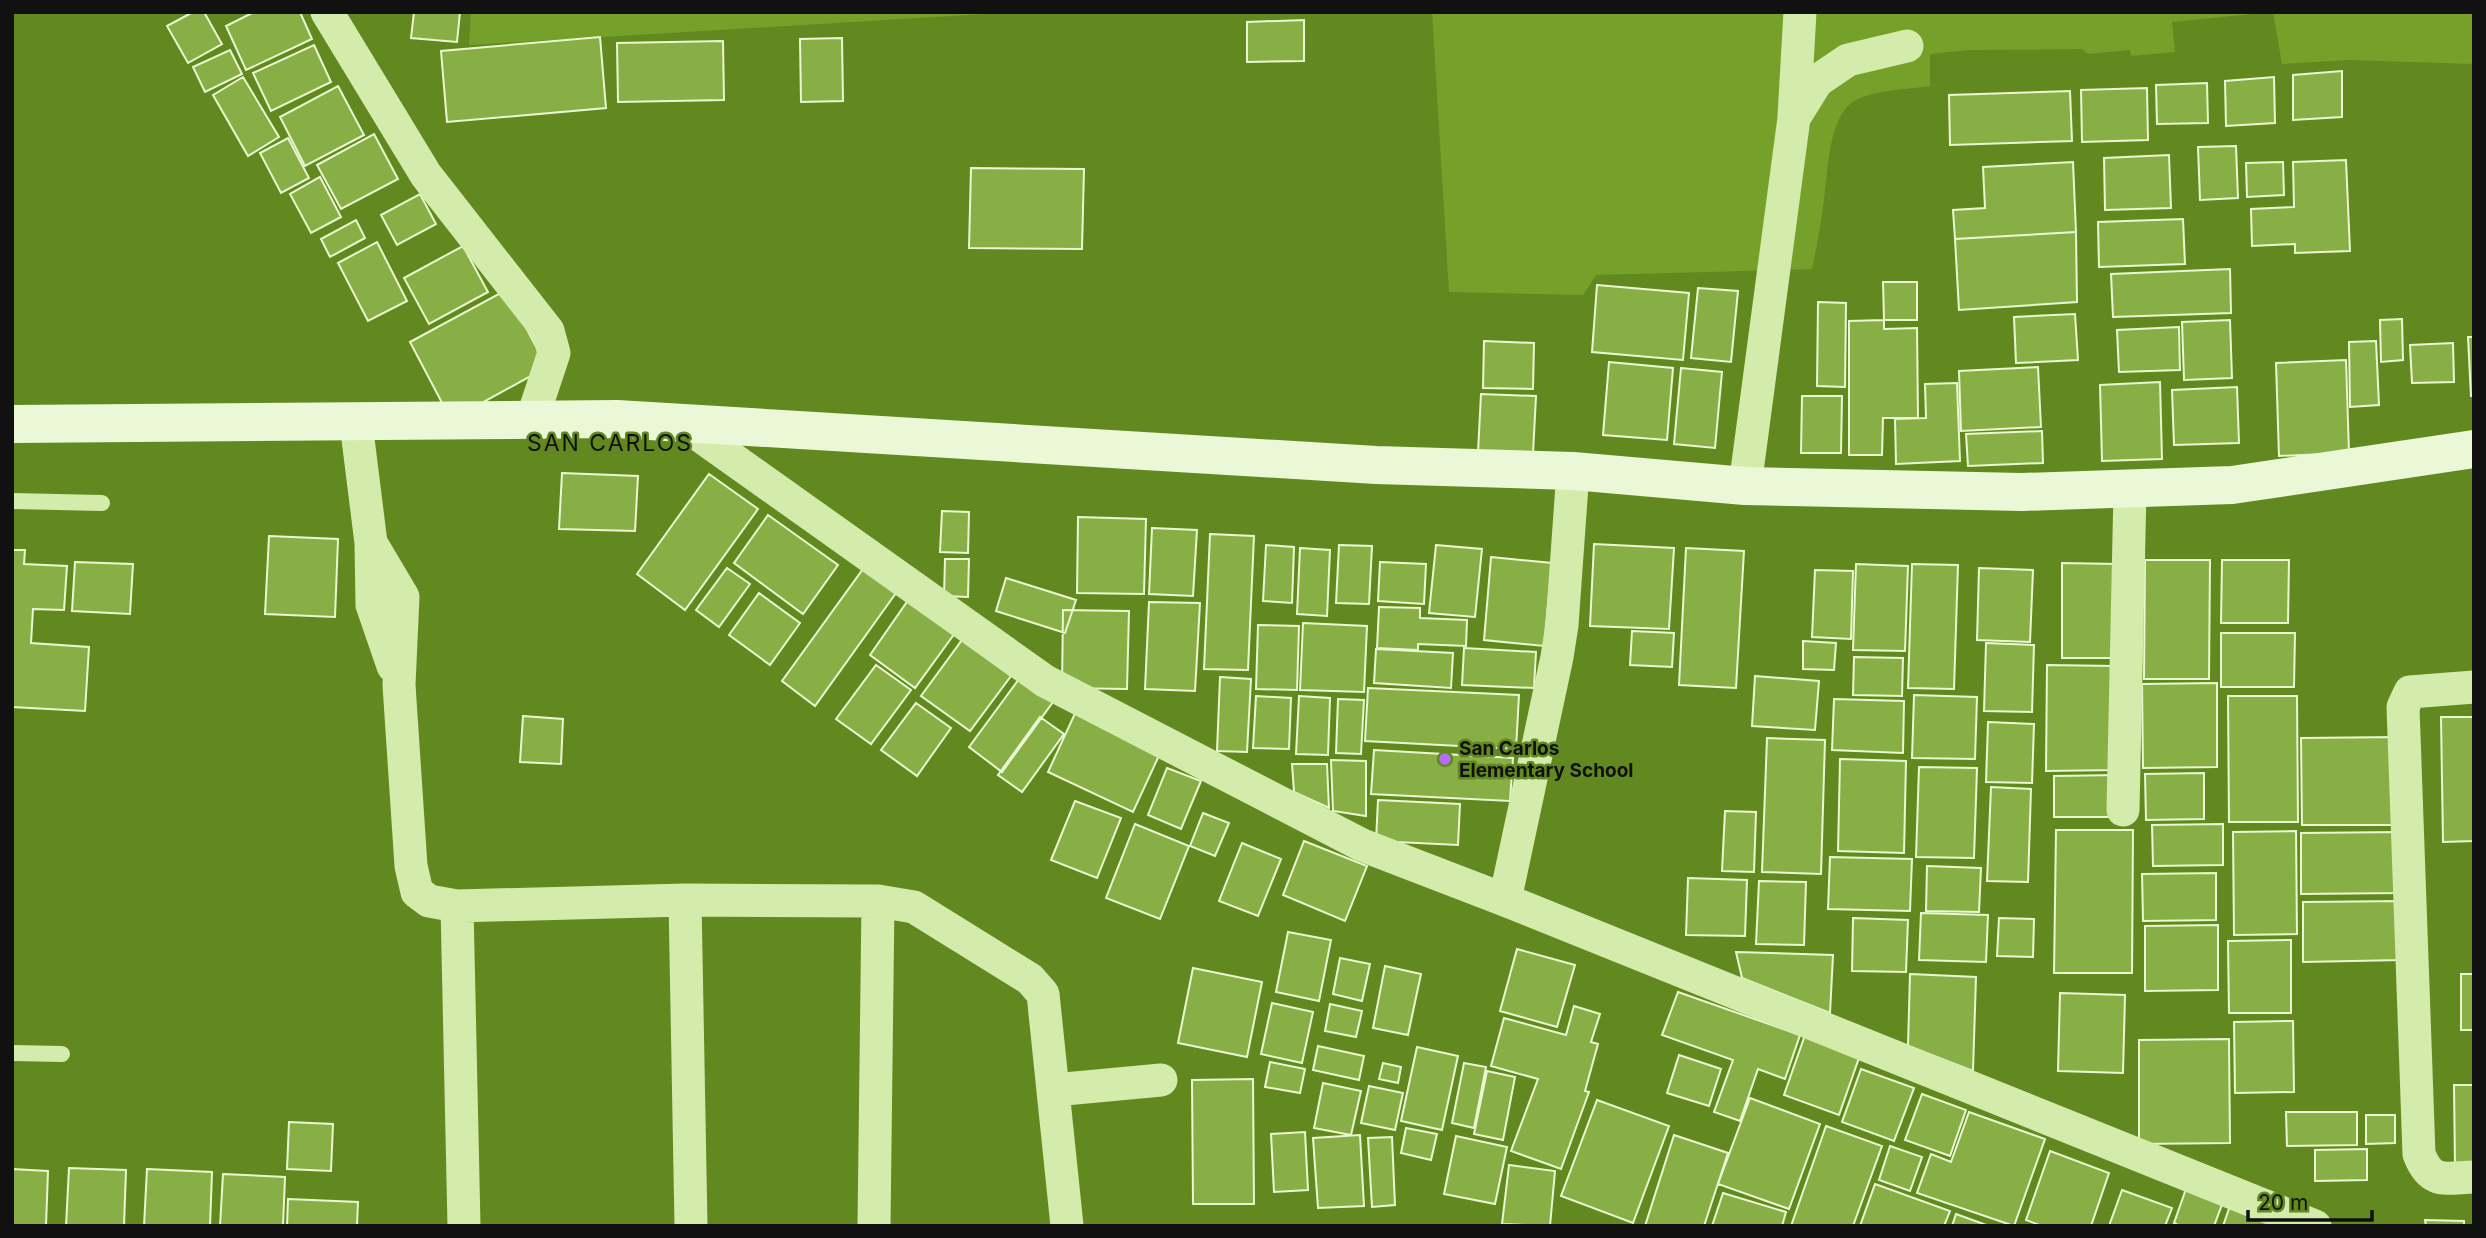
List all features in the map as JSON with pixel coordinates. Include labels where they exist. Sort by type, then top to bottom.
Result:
[{"type":"street","points":[[327,12],[426,175],[548,331],[554,353],[532,419]]},
{"type":"street","points":[[1745,486],[1794,118],[1800,12]]},
{"type":"street","points":[[1794,118],[1817,81],[1848,60],[1906,46]]},
{"type":"street","points":[[12,424],[617,419],[1362,464],[1573,471],[1745,486],[2022,492],[2232,485],[2474,450]]},
{"type":"street","points":[[356,423],[371,543],[372,605],[399,685],[413,882],[417,892],[422,897],[457,906],[685,900],[878,901],[914,907],[1030,979],[1043,994],[1067,1226]]},
{"type":"street","points":[[685,425],[1045,681],[1362,845],[2315,1226]]},
{"type":"street","points":[[1505,900],[1558,657],[1573,471]]},
{"type":"street","points":[[2123,810],[2130,490]]},
{"type":"street","points":[[2474,687],[2410,692],[2403,707],[2419,1154],[2424,1167],[2438,1178],[2474,1177]]},
{"type":"street","points":[[685,900],[691,1226]]},
{"type":"street","points":[[874,1226],[878,901]]},
{"type":"street","points":[[457,906],[464,1226]]},
{"type":"street","points":[[1054,1090],[1161,1080]]},
{"type":"lane","points":[[12,501],[102,503]]},
{"type":"lane","points":[[12,1053],[62,1054]]},
{"type":"green space","points":[[471,12],[1020,12],[469,45]]},
{"type":"green space","points":[[1432,12],[2273,12],[2172,22],[2175,52],[2131,56],[2130,50],[2088,54],[2082,49],[1969,50],[1930,54],[1930,86],[1865,96],[1847,107],[1840,118],[1831,145],[1812,269],[1596,275],[1583,295],[1449,292]]},
{"type":"green space","points":[[2273,12],[2474,12],[2474,64],[2348,60],[2282,64]]},
{"type":"building","points":[[193,12],[204,12],[222,44],[188,63],[167,26]]},
{"type":"building","points":[[254,12],[300,12],[312,39],[246,70],[226,26]]},
{"type":"building","points":[[414,12],[460,12],[457,42],[411,38]]},
{"type":"building","points":[[1304,20],[1304,61],[1247,62],[1247,22]]},
{"type":"building","points":[[600,37],[606,108],[447,122],[441,51]]},
{"type":"building","points":[[842,38],[843,101],[801,102],[800,39]]},
{"type":"building","points":[[723,41],[724,100],[618,102],[617,43]]},
{"type":"building","points":[[314,45],[331,82],[271,111],[253,73]]},
{"type":"building","points":[[230,50],[242,74],[205,92],[193,67]]},
{"type":"building","points":[[2342,71],[2342,117],[2293,120],[2293,75]]},
{"type":"building","points":[[243,77],[279,137],[248,156],[213,95]]},
{"type":"building","points":[[2274,77],[2275,123],[2226,126],[2225,81]]},
{"type":"building","points":[[2207,83],[2208,123],[2157,124],[2156,85]]},
{"type":"building","points":[[338,86],[364,135],[305,166],[280,117]]},
{"type":"building","points":[[2147,88],[2148,140],[2082,142],[2081,90]]},
{"type":"building","points":[[2070,91],[2072,141],[1950,145],[1949,95]]},
{"type":"building","points":[[374,134],[398,179],[341,209],[317,165]]},
{"type":"building","points":[[288,138],[309,178],[281,193],[260,153]]},
{"type":"building","points":[[2236,146],[2238,198],[2200,200],[2198,147]]},
{"type":"building","points":[[2169,155],[2171,208],[2105,210],[2104,158]]},
{"type":"building","points":[[2346,160],[2350,251],[2295,253],[2295,244],[2252,246],[2251,209],[2294,207],[2293,162]]},
{"type":"building","points":[[2073,162],[2076,232],[1955,239],[1953,210],[1985,208],[1983,167]]},
{"type":"building","points":[[2283,162],[2284,195],[2247,197],[2246,163]]},
{"type":"building","points":[[971,168],[1084,169],[1082,249],[969,248]]},
{"type":"building","points":[[320,177],[341,217],[311,233],[290,194]]},
{"type":"building","points":[[420,194],[436,224],[397,245],[381,215]]},
{"type":"building","points":[[2183,219],[2185,264],[2099,267],[2098,222]]},
{"type":"building","points":[[356,220],[365,238],[330,257],[321,239]]},
{"type":"building","points":[[2076,232],[2077,302],[1959,310],[1955,239]]},
{"type":"building","points":[[377,242],[407,301],[368,321],[338,263]]},
{"type":"building","points":[[463,246],[488,292],[429,324],[404,278]]},
{"type":"building","points":[[2230,269],[2231,313],[2113,317],[2111,274]]},
{"type":"building","points":[[1883,282],[1917,282],[1917,320],[1884,320]]},
{"type":"building","points":[[1597,285],[1689,293],[1683,360],[1592,352]]},
{"type":"building","points":[[1698,288],[1738,291],[1731,362],[1691,358]]},
{"type":"building","points":[[506,290],[547,367],[451,420],[410,342]]},
{"type":"building","points":[[1818,302],[1846,303],[1845,387],[1817,386]]},
{"type":"building","points":[[2075,314],[2078,360],[2016,363],[2014,317]]},
{"type":"building","points":[[2402,319],[2403,360],[2381,362],[2380,320]]},
{"type":"building","points":[[1884,320],[1884,329],[1917,328],[1918,418],[1883,418],[1882,455],[1849,455],[1849,321]]},
{"type":"building","points":[[2230,320],[2232,378],[2184,380],[2182,322]]},
{"type":"building","points":[[2179,327],[2180,370],[2119,372],[2117,330]]},
{"type":"building","points":[[2468,337],[2474,337],[2474,396],[2471,396]]},
{"type":"building","points":[[1484,341],[1534,343],[1533,389],[1483,388]]},
{"type":"building","points":[[2376,341],[2379,405],[2350,407],[2349,342]]},
{"type":"building","points":[[2453,343],[2454,382],[2412,383],[2410,345]]},
{"type":"building","points":[[2346,360],[2349,453],[2279,456],[2276,363]]},
{"type":"building","points":[[1609,362],[1673,368],[1667,440],[1603,435]]},
{"type":"building","points":[[2038,367],[2041,427],[1961,431],[1959,371]]},
{"type":"building","points":[[1681,368],[1722,372],[1715,448],[1674,444]]},
{"type":"building","points":[[2160,382],[2162,459],[2102,461],[2100,385]]},
{"type":"building","points":[[1957,383],[1960,461],[1896,464],[1895,419],[1926,418],[1925,384]]},
{"type":"building","points":[[2237,387],[2239,443],[2174,445],[2172,390]]},
{"type":"building","points":[[1481,394],[1536,396],[1533,454],[1478,452]]},
{"type":"building","points":[[1802,396],[1842,396],[1841,453],[1801,453]]},
{"type":"building","points":[[2042,431],[2043,463],[1968,466],[1966,434]]},
{"type":"building","points":[[562,473],[638,476],[635,531],[559,529]]},
{"type":"building","points":[[709,474],[758,509],[685,610],[637,574]]},
{"type":"building","points":[[942,511],[969,512],[968,553],[940,552]]},
{"type":"building","points":[[768,515],[838,565],[803,614],[734,563]]},
{"type":"building","points":[[1078,517],[1146,519],[1144,594],[1077,593]]},
{"type":"building","points":[[1152,528],[1197,530],[1193,596],[1149,594]]},
{"type":"building","points":[[1210,534],[1254,536],[1248,670],[1204,669]]},
{"type":"building","points":[[269,536],[338,539],[335,617],[265,614]]},
{"type":"building","points":[[1594,544],[1674,548],[1669,629],[1590,626]]},
{"type":"building","points":[[1266,545],[1294,547],[1292,603],[1263,601]]},
{"type":"building","points":[[1339,545],[1372,546],[1369,604],[1336,603]]},
{"type":"building","points":[[1436,545],[1482,549],[1475,617],[1429,613]]},
{"type":"building","points":[[1300,548],[1330,550],[1327,616],[1297,614]]},
{"type":"building","points":[[1686,548],[1744,551],[1736,688],[1679,685]]},
{"type":"building","points":[[12,550],[25,550],[24,564],[67,566],[64,610],[33,609],[31,643],[89,647],[85,711],[12,707]]},
{"type":"building","points":[[1491,557],[1552,563],[1544,646],[1484,640]]},
{"type":"building","points":[[945,559],[969,559],[968,597],[944,596]]},
{"type":"building","points":[[2145,560],[2210,560],[2209,679],[2144,679]]},
{"type":"building","points":[[2222,560],[2289,560],[2288,623],[2221,623]]},
{"type":"building","points":[[75,562],[133,564],[130,614],[72,611]]},
{"type":"building","points":[[1380,562],[1426,564],[1424,604],[1378,601]]},
{"type":"building","points":[[2062,563],[2119,564],[2119,658],[2062,658]]},
{"type":"building","points":[[1856,564],[1908,566],[1905,651],[1853,650]]},
{"type":"building","points":[[1912,564],[1958,565],[1954,689],[1908,688]]},
{"type":"building","points":[[727,568],[750,584],[719,627],[696,610]]},
{"type":"building","points":[[1979,568],[2033,570],[2030,642],[1977,640]]},
{"type":"building","points":[[863,569],[896,593],[815,706],[782,681]]},
{"type":"building","points":[[1815,570],[1853,571],[1851,639],[1812,637]]},
{"type":"building","points":[[1006,578],[1076,600],[1065,633],[996,611]]},
{"type":"building","points":[[759,593],[800,623],[770,665],[729,635]]},
{"type":"building","points":[[909,599],[955,633],[915,688],[870,655]]},
{"type":"building","points":[[1149,602],[1200,603],[1195,691],[1145,689]]},
{"type":"building","points":[[1379,607],[1420,608],[1420,618],[1467,620],[1466,646],[1418,644],[1418,650],[1377,648]]},
{"type":"building","points":[[1063,610],[1129,611],[1127,689],[1062,688]]},
{"type":"building","points":[[1303,623],[1367,626],[1364,692],[1300,690]]},
{"type":"building","points":[[1258,625],[1299,626],[1297,690],[1256,689]]},
{"type":"building","points":[[1632,631],[1674,633],[1672,667],[1630,665]]},
{"type":"building","points":[[2221,633],[2295,633],[2294,687],[2221,687]]},
{"type":"building","points":[[962,640],[1011,676],[970,731],[921,696]]},
{"type":"building","points":[[1803,641],[1836,643],[1834,670],[1803,669]]},
{"type":"building","points":[[1986,643],[2034,645],[2032,712],[1984,711]]},
{"type":"building","points":[[1464,648],[1536,652],[1534,688],[1462,685]]},
{"type":"building","points":[[1376,649],[1453,653],[1451,688],[1374,683]]},
{"type":"building","points":[[1854,657],[1903,658],[1902,696],[1853,695]]},
{"type":"building","points":[[876,665],[911,690],[871,744],[836,719]]},
{"type":"building","points":[[2047,665],[2116,666],[2115,770],[2046,771]]},
{"type":"building","points":[[1755,676],[1819,681],[1815,730],[1752,726]]},
{"type":"building","points":[[1220,677],[1251,679],[1247,752],[1217,751]]},
{"type":"building","points":[[1019,679],[1053,702],[1002,772],[969,747]]},
{"type":"building","points":[[2217,683],[2217,767],[2143,768],[2142,684]]},
{"type":"building","points":[[1368,688],[1519,695],[1516,749],[1365,741]]},
{"type":"building","points":[[1914,695],[1977,697],[1975,759],[1912,758]]},
{"type":"building","points":[[1256,696],[1291,698],[1289,749],[1253,748]]},
{"type":"building","points":[[1299,696],[1330,698],[1328,755],[1296,754]]},
{"type":"building","points":[[2228,696],[2297,696],[2298,822],[2229,822]]},
{"type":"building","points":[[1338,699],[1364,700],[1361,754],[1336,753]]},
{"type":"building","points":[[1834,699],[1904,701],[1903,753],[1832,750]]},
{"type":"building","points":[[916,703],[951,728],[917,776],[881,750]]},
{"type":"building","points":[[1077,709],[1162,749],[1133,812],[1048,772]]},
{"type":"building","points":[[523,716],[563,719],[561,764],[520,762]]},
{"type":"building","points":[[1040,717],[1064,734],[1022,792],[998,775]]},
{"type":"building","points":[[2441,717],[2474,717],[2474,841],[2443,842]]},
{"type":"building","points":[[1988,722],[2034,724],[2032,783],[1986,782]]},
{"type":"building","points":[[2398,737],[2399,825],[2302,825],[2301,738]]},
{"type":"building","points":[[1767,738],[1825,740],[1821,874],[1762,872]]},
{"type":"building","points":[[1374,750],[1513,758],[1510,801],[1371,794]]},
{"type":"building","points":[[1840,759],[1906,761],[1904,853],[1838,851]]},
{"type":"building","points":[[1331,760],[1366,761],[1366,816],[1333,811]]},
{"type":"building","points":[[1292,764],[1327,764],[1329,808],[1294,792]]},
{"type":"building","points":[[1919,767],[1977,768],[1974,858],[1916,857]]},
{"type":"building","points":[[1167,768],[1201,781],[1181,829],[1148,815]]},
{"type":"building","points":[[2204,773],[2204,819],[2146,820],[2145,774]]},
{"type":"building","points":[[2117,775],[2117,817],[2054,817],[2054,776]]},
{"type":"building","points":[[1991,787],[2031,789],[2028,882],[1987,881]]},
{"type":"building","points":[[1378,800],[1460,804],[1458,845],[1376,841]]},
{"type":"building","points":[[1075,801],[1121,818],[1097,878],[1051,860]]},
{"type":"building","points":[[1725,811],[1756,812],[1754,872],[1722,871]]},
{"type":"building","points":[[1203,813],[1229,823],[1215,856],[1190,846]]},
{"type":"building","points":[[1135,824],[1189,846],[1160,919],[1106,898]]},
{"type":"building","points":[[2223,824],[2223,865],[2153,866],[2152,825]]},
{"type":"building","points":[[2056,830],[2133,830],[2132,973],[2054,973]]},
{"type":"building","points":[[2296,831],[2297,934],[2234,935],[2233,832]]},
{"type":"building","points":[[2399,832],[2399,893],[2301,894],[2301,833]]},
{"type":"building","points":[[1304,841],[1367,866],[1345,921],[1283,895]]},
{"type":"building","points":[[1242,843],[1281,859],[1258,916],[1219,901]]},
{"type":"building","points":[[1830,857],[1912,859],[1910,911],[1828,909]]},
{"type":"building","points":[[1927,866],[1981,868],[1979,912],[1926,911]]},
{"type":"building","points":[[2216,873],[2216,920],[2143,921],[2142,874]]},
{"type":"building","points":[[1688,878],[1747,880],[1745,936],[1686,935]]},
{"type":"building","points":[[1759,881],[1806,882],[1804,945],[1756,944]]},
{"type":"building","points":[[2402,901],[2402,960],[2303,962],[2303,902]]},
{"type":"building","points":[[1921,913],[1988,915],[1986,962],[1919,960]]},
{"type":"building","points":[[1853,918],[1908,920],[1906,972],[1852,971]]},
{"type":"building","points":[[1999,918],[2034,919],[2033,957],[1997,956]]},
{"type":"building","points":[[2218,925],[2218,990],[2145,991],[2145,926]]},
{"type":"building","points":[[1288,932],[1331,940],[1319,1001],[1276,992]]},
{"type":"building","points":[[2291,940],[2291,1013],[2229,1013],[2228,941]]},
{"type":"building","points":[[1517,949],[1575,965],[1557,1027],[1500,1011]]},
{"type":"building","points":[[1736,952],[1833,955],[1830,1013],[1742,978]]},
{"type":"building","points":[[1340,958],[1370,964],[1362,1001],[1333,994]]},
{"type":"building","points":[[1385,966],[1421,974],[1408,1035],[1373,1028]]},
{"type":"building","points":[[1193,968],[1262,982],[1247,1057],[1178,1043]]},
{"type":"building","points":[[1910,974],[1976,977],[1973,1071],[1908,1046]]},
{"type":"building","points":[[2461,974],[2474,974],[2474,1030],[2461,1030]]},
{"type":"building","points":[[1678,992],[1800,1035],[1785,1079],[1758,1069],[1740,1121],[1714,1112],[1733,1060],[1662,1035]]},
{"type":"building","points":[[2060,993],[2125,995],[2123,1073],[2058,1071]]},
{"type":"building","points":[[1272,1003],[1313,1012],[1302,1063],[1261,1054]]},
{"type":"building","points":[[1330,1004],[1362,1011],[1356,1037],[1325,1031]]},
{"type":"building","points":[[1574,1006],[1600,1014],[1591,1042],[1598,1044],[1585,1091],[1589,1092],[1561,1169],[1511,1151],[1538,1079],[1491,1066],[1504,1018],[1566,1035]]},
{"type":"building","points":[[2293,1021],[2294,1092],[2235,1093],[2234,1022]]},
{"type":"building","points":[[1805,1035],[1860,1055],[1839,1115],[1784,1095]]},
{"type":"building","points":[[2229,1039],[2230,1143],[2139,1144],[2139,1040]]},
{"type":"building","points":[[1318,1046],[1364,1056],[1359,1080],[1313,1070]]},
{"type":"building","points":[[1417,1047],[1458,1056],[1442,1130],[1401,1121]]},
{"type":"building","points":[[1679,1055],[1721,1069],[1709,1106],[1667,1093]]},
{"type":"building","points":[[1270,1062],[1305,1069],[1300,1093],[1265,1087]]},
{"type":"building","points":[[1383,1063],[1401,1067],[1398,1083],[1379,1079]]},
{"type":"building","points":[[1464,1063],[1486,1067],[1474,1128],[1452,1123]]},
{"type":"building","points":[[1861,1069],[1914,1088],[1894,1141],[1842,1122]]},
{"type":"building","points":[[1487,1071],[1515,1077],[1503,1140],[1474,1134]]},
{"type":"building","points":[[1253,1079],[1254,1204],[1193,1204],[1192,1080]]},
{"type":"building","points":[[1323,1083],[1361,1091],[1351,1135],[1314,1128]]},
{"type":"building","points":[[2454,1085],[2474,1085],[2474,1165],[2455,1166]]},
{"type":"building","points":[[1369,1086],[1403,1093],[1395,1130],[1361,1123]]},
{"type":"building","points":[[1922,1094],[1966,1110],[1950,1156],[1905,1140]]},
{"type":"building","points":[[1750,1098],[1820,1124],[1789,1209],[1718,1184]]},
{"type":"building","points":[[1597,1100],[1669,1126],[1633,1223],[1561,1196]]},
{"type":"building","points":[[1969,1112],[2045,1139],[2014,1226],[1917,1193],[1931,1154],[1951,1162]]},
{"type":"building","points":[[2286,1112],[2357,1112],[2357,1145],[2287,1146]]},
{"type":"building","points":[[2366,1115],[2395,1115],[2395,1143],[2366,1144]]},
{"type":"building","points":[[289,1122],[333,1124],[331,1171],[287,1169]]},
{"type":"building","points":[[1826,1126],[1882,1146],[1853,1226],[1791,1226]]},
{"type":"building","points":[[1406,1128],[1437,1134],[1431,1160],[1401,1153]]},
{"type":"building","points":[[1305,1132],[1308,1190],[1274,1192],[1271,1134]]},
{"type":"building","points":[[1360,1135],[1364,1206],[1318,1208],[1313,1138]]},
{"type":"building","points":[[1674,1135],[1728,1153],[1704,1226],[1645,1226]]},
{"type":"building","points":[[1456,1136],[1507,1147],[1495,1204],[1444,1194]]},
{"type":"building","points":[[1392,1137],[1395,1205],[1372,1207],[1368,1138]]},
{"type":"building","points":[[1890,1146],[1922,1157],[1910,1191],[1879,1180]]},
{"type":"building","points":[[2367,1149],[2367,1180],[2315,1181],[2315,1150]]},
{"type":"building","points":[[2050,1151],[2109,1173],[2091,1226],[2042,1226],[2026,1220]]},
{"type":"building","points":[[1509,1165],[1555,1171],[1550,1226],[1502,1224]]},
{"type":"building","points":[[69,1168],[126,1170],[124,1226],[66,1226]]},
{"type":"building","points":[[12,1169],[48,1171],[46,1226],[12,1226]]},
{"type":"building","points":[[147,1169],[212,1172],[210,1226],[144,1226]]},
{"type":"building","points":[[223,1174],[285,1177],[283,1226],[220,1226]]},
{"type":"building","points":[[1875,1184],[1950,1211],[1944,1226],[1860,1226]]},
{"type":"building","points":[[2187,1186],[2224,1199],[2214,1226],[2180,1226],[2174,1223]]},
{"type":"building","points":[[2122,1190],[2172,1208],[2165,1226],[2109,1226]]},
{"type":"building","points":[[1723,1193],[1786,1212],[1782,1226],[1712,1226]]},
{"type":"building","points":[[288,1199],[358,1202],[357,1226],[287,1226]]},
{"type":"building","points":[[2231,1203],[2295,1226],[2223,1226]]},
{"type":"building","points":[[1956,1214],[1989,1226],[1952,1226]]},
{"type":"building","points":[[2425,1220],[2464,1221],[2464,1226],[2426,1226]]},
{"type":"place","name":"San Carlos Elementary School","points":[[1445,759]]},
{"type":"district","name":"SAN CARLOS","points":[[610,443]]}]
